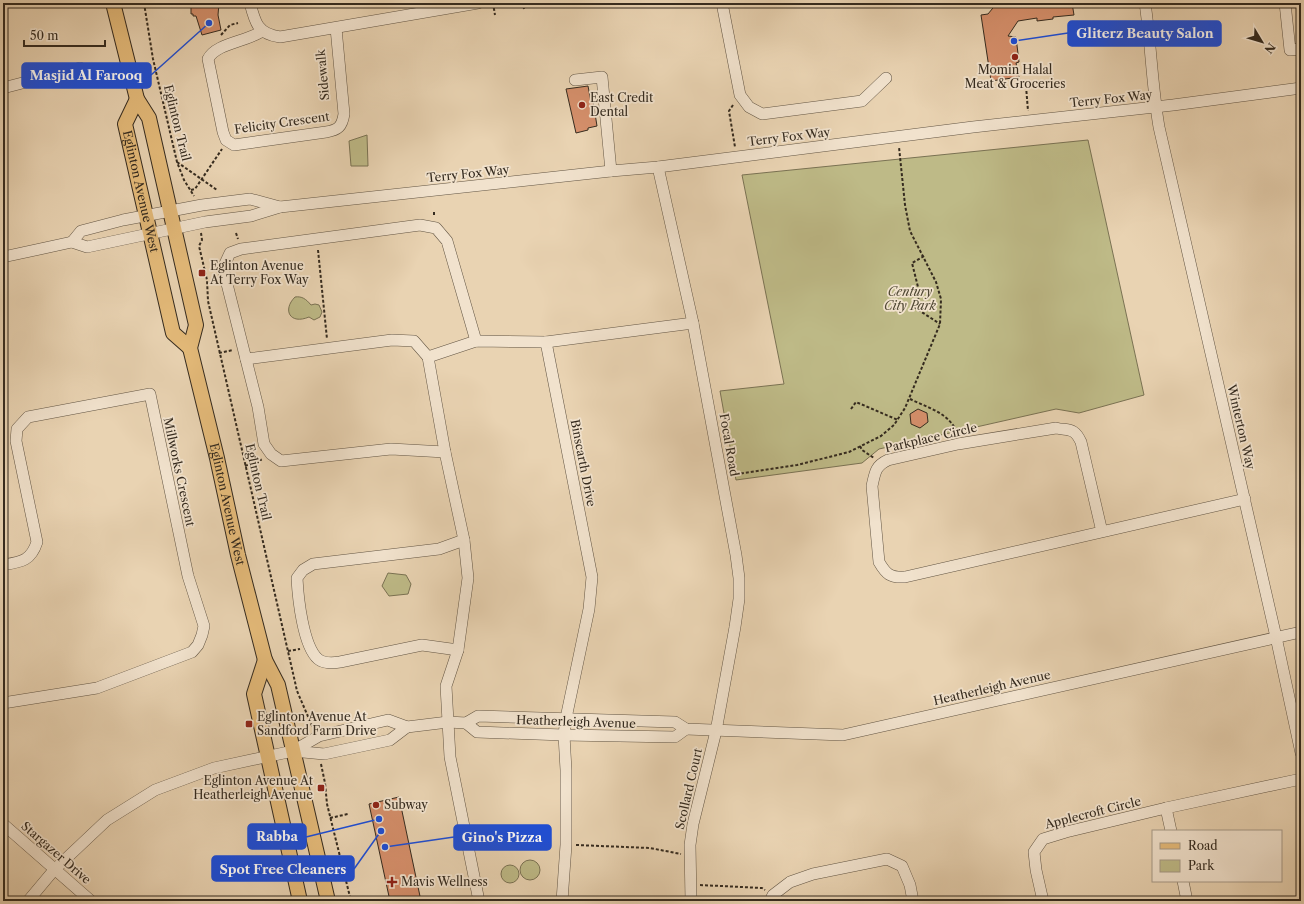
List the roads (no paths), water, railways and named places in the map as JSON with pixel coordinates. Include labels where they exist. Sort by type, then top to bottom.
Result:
[{"type":"main road","name":"Eglinton Avenue West","points":[[113,3],[137,99],[149,118],[196,325],[190,348],[217,458],[238,555],[265,660],[278,685],[328,901]]},
{"type":"main road","name":"Eglinton Avenue West","points":[[137,99],[125,124],[172,333],[190,348]]},
{"type":"main road","points":[[265,660],[254,694],[300,901]]},
{"type":"street","points":[[250,3],[254,20],[262,31],[271,36],[280,37],[478,3]]},
{"type":"street","points":[[722,3],[740,95],[748,107],[762,114],[862,100],[886,78]]},
{"type":"street","name":"Winterton Way","points":[[1145,3],[1159,127],[1301,752]]},
{"type":"street","points":[[1285,3],[1290,50],[1301,49]]},
{"type":"street","name":"Felicity Crescent","points":[[262,31],[215,50],[208,59],[223,132],[226,140],[234,145],[334,131],[340,127],[344,114],[336,28]]},
{"type":"street","points":[[3,88],[80,68]]},
{"type":"street","points":[[575,80],[602,77],[611,171]]},
{"type":"street","name":"Terry Fox Way","points":[[280,207],[250,199],[202,205],[146,215],[81,231],[72,242],[87,247],[205,222],[251,216],[280,207],[658,167],[897,136],[1301,88]]},
{"type":"street","name":"Focal Road","points":[[658,167],[693,323],[722,476],[739,578],[739,599],[716,730]]},
{"type":"street","points":[[445,452],[391,449],[281,461],[271,454],[264,444],[258,407],[223,268],[230,253],[241,250],[420,225],[436,228],[447,240],[476,341]]},
{"type":"street","points":[[3,257],[72,242]]},
{"type":"street","points":[[428,357],[476,341],[546,342],[693,323]]},
{"type":"street","points":[[246,359],[392,340],[414,341],[428,357],[445,452],[464,540],[468,578],[458,650],[446,686],[450,757],[479,901]]},
{"type":"street","name":"Binscarth Drive","points":[[546,342],[592,577],[589,609],[566,718],[564,735],[566,770],[566,845],[562,901]]},
{"type":"street","name":"Millworks Crescent","points":[[3,565],[16,563],[28,558],[34,551],[36,542],[16,441],[17,429],[28,417],[150,394],[188,576],[204,626],[198,645],[192,652],[97,688],[3,703]]},
{"type":"street","name":"Parkplace Circle","points":[[1102,532],[1080,442],[1077,435],[1071,430],[1056,428],[958,444],[888,460],[880,464],[877,468],[872,486],[879,562],[884,571],[896,578],[905,577],[1102,532],[1244,499]]},
{"type":"street","points":[[458,650],[422,645],[340,662],[328,663],[319,660],[308,645],[298,598],[297,578],[303,570],[313,564],[440,549],[464,540]]},
{"type":"street","name":"Heatherleigh Avenue","points":[[293,751],[319,736],[388,720],[407,727],[448,722],[466,723],[478,716],[674,722],[686,729],[843,735],[1301,632]]},
{"type":"street","name":"Heatherleigh Avenue","points":[[466,723],[477,732],[564,735],[675,737],[686,729]]},
{"type":"street","points":[[28,901],[54,870],[108,820],[156,790],[214,768],[268,756],[293,751],[324,754],[390,740],[407,727]]},
{"type":"street","name":"Scollard Court","points":[[691,901],[690,855],[692,824],[716,730]]},
{"type":"street","name":"Applecroft Circle","points":[[1044,901],[1036,870],[1034,852],[1043,838],[1166,808],[1301,779]]},
{"type":"street","points":[[1166,808],[1171,830]]},
{"type":"street","name":"Stargazer Drive","points":[[3,824],[91,901]]},
{"type":"street","points":[[772,898],[790,882],[813,874],[887,859],[902,866],[910,885],[913,901]]},
{"type":"street","points":[[1182,882],[1187,901]]},
{"type":"place","name":"Masjid Al Farooq","points":[[209,23]]},
{"type":"place","name":"Gliterz Beauty Salon","points":[[1014,41]]},
{"type":"place","name":"Momin Halal Meat & Groceries","points":[[1015,57]]},
{"type":"place","name":"East Credit Dental","points":[[582,105]]},
{"type":"place","name":"Eglinton Avenue At Terry Fox Way","points":[[202,273]]},
{"type":"place","name":"Eglinton Avenue At Sandford Farm Drive","points":[[249,724]]},
{"type":"place","name":"Eglinton Avenue At Heatherleigh Avenue","points":[[321,788]]},
{"type":"place","name":"Subway","points":[[376,805]]},
{"type":"place","name":"Rabba","points":[[379,819]]},
{"type":"place","name":"Spot Free Cleaners","points":[[381,831]]},
{"type":"place","name":"Gino's Pizza","points":[[385,847]]},
{"type":"place","name":"Mavis Wellness","points":[[392,882]]},
{"type":"park label","name":"Century City Park","points":[[910,299]]}]
